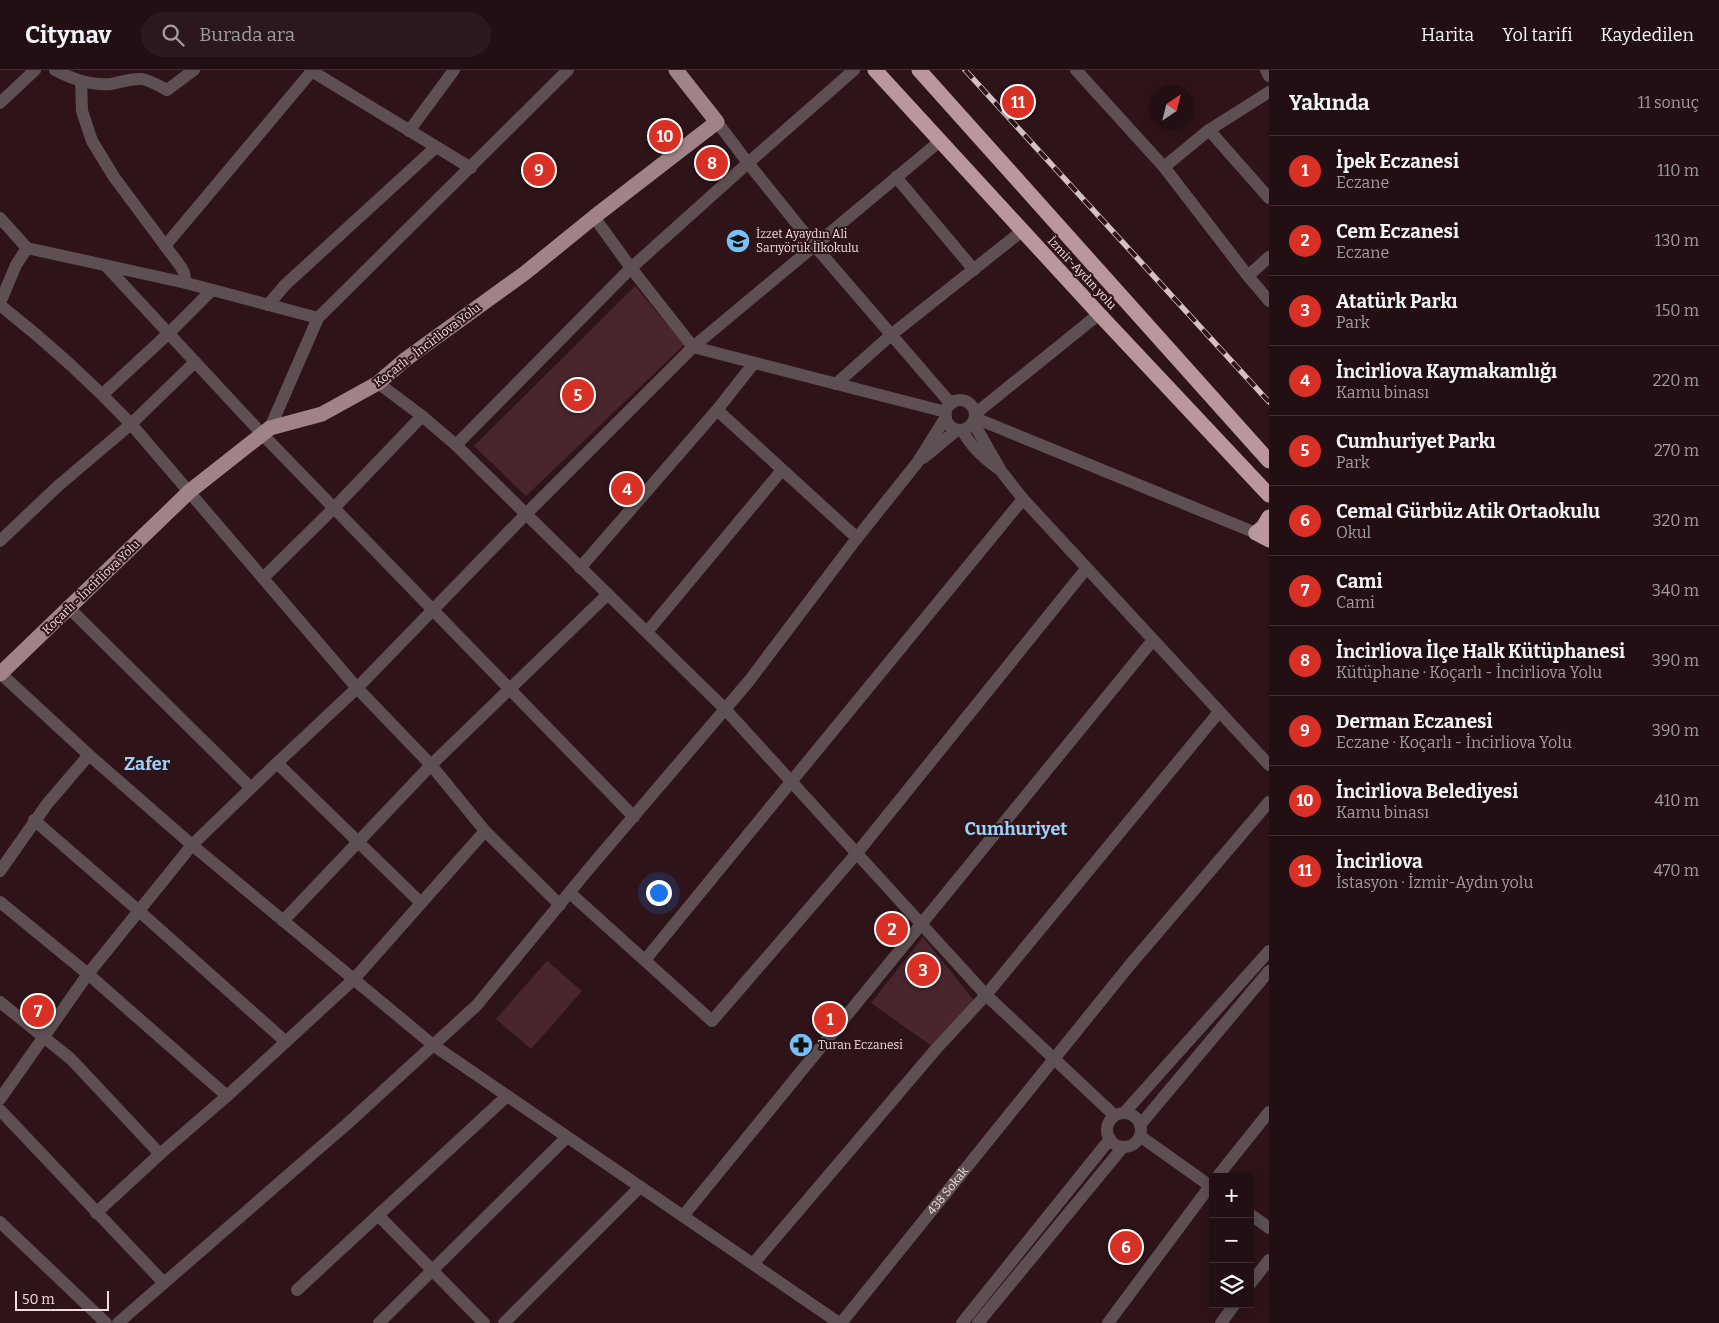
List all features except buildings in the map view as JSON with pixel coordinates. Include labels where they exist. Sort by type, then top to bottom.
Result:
[{"type":"highway","name":"İzmir-Aydın yolu","points":[[875,70],[1022,231],[1269,495]]},
{"type":"highway","name":"İzmir-Aydın yolu","points":[[919,70],[1269,461]]},
{"type":"highway","points":[[1258,483],[1269,507]]},
{"type":"highway","points":[[1265,535],[1263,527],[1269,517]]},
{"type":"main road","points":[[678,71],[718,122]]},
{"type":"main road","name":"Koçarlı - İncirliova Yolu","points":[[0,674],[190,491],[266,432],[322,414],[378,383],[406,359],[525,272],[718,122]]},
{"type":"street","points":[[0,102],[35,70]]},
{"type":"street","points":[[55,70],[81,81],[110,84],[141,79],[150,81],[168,90],[194,70]]},
{"type":"street","points":[[410,130],[454,70]]},
{"type":"street","points":[[266,432],[318,318],[568,70]]},
{"type":"street","points":[[456,445],[631,268],[854,70]]},
{"type":"street","points":[[1076,70],[1164,168],[1269,301]]},
{"type":"street","points":[[1266,70],[1269,76]]},
{"type":"street","points":[[165,246],[311,71],[471,168]]},
{"type":"street","points":[[81,81],[82,111],[92,141],[114,177],[184,273],[186,283]]},
{"type":"street","points":[[1164,168],[1209,130],[1269,92]]},
{"type":"street","points":[[718,122],[814,246],[891,335],[947,411],[949,425],[960,430],[985,460],[1001,471]]},
{"type":"street","points":[[1209,130],[1269,198]]},
{"type":"street","points":[[0,1099],[88,974],[192,845],[357,688],[526,514],[693,347],[940,141]]},
{"type":"street","points":[[268,305],[285,285],[436,147]]},
{"type":"street","points":[[896,177],[974,270]]},
{"type":"street","points":[[594,217],[693,347],[947,411]]},
{"type":"street","points":[[0,218],[27,248],[186,283],[318,318]]},
{"type":"street","points":[[836,384],[891,335],[1022,231]]},
{"type":"street","points":[[27,248],[16,266],[0,304],[40,336],[103,394],[131,424],[357,688],[431,765],[485,830],[560,905]]},
{"type":"street","points":[[1248,276],[1269,257]]},
{"type":"street","points":[[106,266],[169,334],[266,432],[334,508],[634,817]]},
{"type":"street","points":[[103,394],[169,334],[212,290]]},
{"type":"street","points":[[917,463],[960,430],[970,426],[974,418],[1099,314]]},
{"type":"street","points":[[0,542],[58,486],[131,424],[196,362]]},
{"type":"street","points":[[580,568],[717,410],[754,363]]},
{"type":"street","points":[[378,383],[422,416],[456,445],[726,709],[986,995],[1054,1060],[1119,1114],[1134,1116],[1140,1130],[1209,1180]]},
{"type":"street","points":[[118,1323],[347,1124],[477,1005],[749,681],[857,538],[917,463],[947,411],[961,401],[970,405],[974,418],[1001,471],[1023,499],[1269,765]]},
{"type":"street","points":[[717,410],[857,538]]},
{"type":"street","points":[[263,578],[334,508],[422,416]]},
{"type":"street","points":[[974,418],[1265,535]]},
{"type":"street","points":[[647,632],[782,470]]},
{"type":"street","points":[[645,960],[1023,499]]},
{"type":"street","points":[[570,892],[712,1021],[857,853],[1086,569]]},
{"type":"street","points":[[283,921],[431,765],[608,594]]},
{"type":"street","points":[[69,608],[251,788]]},
{"type":"street","points":[[683,1216],[1153,640]]},
{"type":"street","points":[[0,674],[192,845],[433,1045],[840,1323]]},
{"type":"street","points":[[753,1264],[936,1049],[986,995],[1219,712]]},
{"type":"street","points":[[0,871],[34,820],[60,787],[90,756]]},
{"type":"street","points":[[277,763],[421,904]]},
{"type":"street","name":"438 Sokak","points":[[840,1323],[1129,966],[1269,802]]},
{"type":"street","points":[[34,820],[286,1042]]},
{"type":"street","points":[[96,1213],[354,979],[485,830]]},
{"type":"street","points":[[0,902],[88,974],[227,1096]]},
{"type":"street","points":[[1269,951],[1108,1124],[1107,1134],[1110,1139],[1118,1146],[1123,1147],[1133,1144],[1140,1130],[1269,971]]},
{"type":"street","points":[[0,1002],[71,1059],[160,1154]]},
{"type":"street","points":[[297,1290],[507,1096]]},
{"type":"street","points":[[0,1110],[164,1283]]},
{"type":"street","points":[[1221,1173],[1269,1112]]},
{"type":"street","points":[[379,1323],[567,1137]]},
{"type":"street","points":[[962,1323],[1110,1139]]},
{"type":"street","points":[[978,1323],[1123,1147]]},
{"type":"street","points":[[504,1323],[640,1187]]},
{"type":"street","points":[[1108,1323],[1209,1188]]},
{"type":"street","points":[[378,1216],[484,1323]]},
{"type":"street","points":[[1254,1217],[1269,1228]]},
{"type":"street","points":[[0,1222],[106,1323]]},
{"type":"street","points":[[1254,1279],[1269,1260]]},
{"type":"street","points":[[1221,1323],[1232,1308]]},
{"type":"shaded area","points":[[635,286],[684,345],[526,496],[474,446]]},
{"type":"shaded area","points":[[923,937],[977,1004],[936,1049],[871,1003]]},
{"type":"shaded area","points":[[547,961],[582,991],[531,1049],[496,1019]]},
{"type":"railway","points":[[965,70],[1269,402]]},
{"type":"place","name":"İncirliova","points":[[1018,102]]},
{"type":"place","name":"İncirliova Belediyesi","points":[[665,136]]},
{"type":"place","name":"İncirliova İlçe Halk Kütüphanesi","points":[[712,163]]},
{"type":"place","name":"Derman Eczanesi","points":[[539,170]]},
{"type":"place","name":"İzzet Ayaydın Ali Sarıyörük İlkokulu","points":[[738,241]]},
{"type":"place","name":"Cumhuriyet Parkı","points":[[578,395]]},
{"type":"place","name":"İncirliova Kaymakamlığı","points":[[627,489]]},
{"type":"place","name":"Cem Eczanesi","points":[[892,929]]},
{"type":"place","name":"Atatürk Parkı","points":[[923,970]]},
{"type":"place","name":"Cami","points":[[38,1011]]},
{"type":"place","name":"İpek Eczanesi","points":[[830,1019]]},
{"type":"place","name":"Turan Eczanesi","points":[[801,1045]]},
{"type":"place","name":"Cemal Gürbüz Atik Ortaokulu","points":[[1126,1247]]},
{"type":"district","name":"Zafer","points":[[147,764]]},
{"type":"district","name":"Cumhuriyet","points":[[1016,829]]}]
